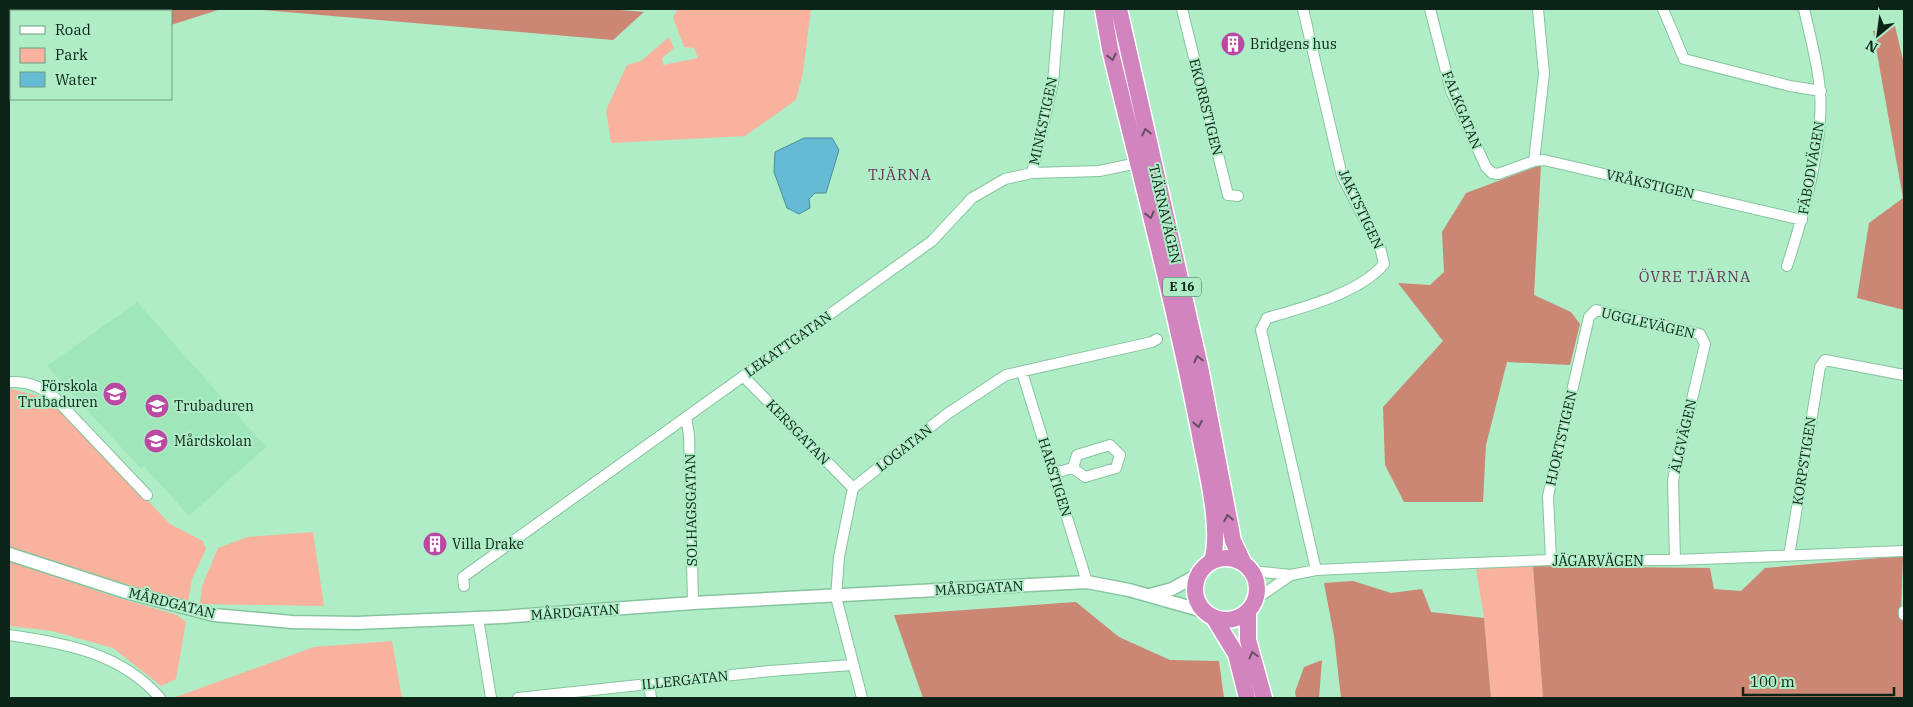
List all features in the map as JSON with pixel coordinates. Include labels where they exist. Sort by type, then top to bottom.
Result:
[{"type":"highway","name":"TJÄRNAVÄGEN","points":[[1103,9],[1110,48],[1187,366],[1209,480],[1215,539],[1212,562]]},
{"type":"highway","name":"TJÄRNAVÄGEN","points":[[1119,9],[1200,367],[1233,542],[1248,567]]},
{"type":"highway","points":[[1247,698],[1236,654],[1209,615],[1199,605],[1195,589],[1199,574],[1212,562],[1232,558],[1248,567]]},
{"type":"highway","name":"E 16","points":[[1248,567],[1257,584],[1248,640],[1264,698]]},
{"type":"highway","points":[[1209,615],[1232,620],[1252,606]]},
{"type":"street","name":"MINKSTIGEN","points":[[1032,173],[1053,83],[1059,9]]},
{"type":"street","name":"EKORRSTIGEN","points":[[1182,9],[1228,195],[1238,196]]},
{"type":"street","name":"JAKTSTIGEN","points":[[1302,9],[1342,176],[1382,251],[1384,264],[1375,274],[1321,303],[1267,318],[1261,330],[1316,570]]},
{"type":"street","name":"FALKGATAN","points":[[1430,9],[1452,91],[1486,168],[1492,173],[1498,174]]},
{"type":"street","points":[[1534,161],[1544,74],[1538,9]]},
{"type":"street","points":[[1663,9],[1684,58],[1790,86],[1821,91]]},
{"type":"street","name":"FÄBODVÄGEN","points":[[1788,266],[1802,220],[1819,131],[1821,91],[1804,9]]},
{"type":"street","name":"VRÅKSTIGEN","points":[[1498,174],[1534,161],[1544,160],[1802,220]]},
{"type":"street","name":"LEKATTGATAN","points":[[464,586],[463,577],[932,241],[972,198],[1004,178],[1032,173],[1099,172],[1138,163]]},
{"type":"street","name":"UGGLEVÄGEN","points":[[1590,318],[1596,310],[1700,334],[1705,344]]},
{"type":"street","name":"HJORTSTIGEN","points":[[1551,560],[1548,496],[1590,318]]},
{"type":"street","name":"LOGATAN","points":[[853,488],[947,414],[1006,375],[1152,342],[1157,339]]},
{"type":"street","name":"ÄLGVÄGEN","points":[[1676,560],[1673,480],[1705,344]]},
{"type":"street","name":"KORPSTIGEN","points":[[1789,556],[1820,366],[1825,360],[1904,374]]},
{"type":"street","name":"HARSTIGEN","points":[[1022,372],[1087,582]]},
{"type":"street","name":"KERSGATAN","points":[[743,376],[853,488]]},
{"type":"street","points":[[9,382],[21,381],[38,385],[54,397],[147,495]]},
{"type":"street","name":"SOLHAGSGATAN","points":[[686,417],[689,435],[693,603]]},
{"type":"street","points":[[1054,473],[1073,468]]},
{"type":"street","points":[[853,488],[839,557],[836,597],[862,698]]},
{"type":"street","name":"JÄGARVÄGEN","points":[[1248,567],[1292,575],[1316,570],[1551,560],[1676,560],[1904,551]]},
{"type":"street","name":"MÅRDGATAN","points":[[9,554],[126,592],[214,615],[292,622],[356,623],[478,618],[693,603],[836,597],[1087,582],[1148,595],[1209,615]]},
{"type":"street","name":"MÅRDGATAN","points":[[1148,595],[1172,589],[1199,574]]},
{"type":"street","name":"JÄGARVÄGEN","points":[[1252,606],[1292,575]]},
{"type":"street","points":[[1904,611],[1904,616]]},
{"type":"street","points":[[478,618],[491,698]]},
{"type":"street","points":[[9,635],[49,641],[89,651],[123,666],[160,698]]},
{"type":"street","name":"ILLERGATAN","points":[[518,698],[649,683],[852,665]]},
{"type":"street","points":[[649,683],[651,698]]},
{"type":"shaded area","points":[[221,9],[172,25],[172,10],[122,10]]},
{"type":"shaded area","points":[[250,9],[608,9],[644,12],[613,40]]},
{"type":"shaded area","points":[[1895,26],[1904,64],[1904,310],[1857,298],[1869,223],[1903,198],[1873,31]]},
{"type":"shaded area","points":[[1541,165],[1534,295],[1571,312],[1580,324],[1570,365],[1507,362],[1486,445],[1483,502],[1404,502],[1385,465],[1383,407],[1443,341],[1398,283],[1430,285],[1444,272],[1442,232],[1466,193]]},
{"type":"shaded area","name":"Trubaduren","points":[[137,302],[266,447],[189,516],[144,466],[141,469],[47,366]]},
{"type":"shaded area","points":[[1903,556],[1901,612],[1904,612],[1904,698],[1543,698],[1533,566],[1710,568],[1714,589],[1741,591],[1765,568]]},
{"type":"shaded area","points":[[1353,581],[1391,593],[1422,589],[1431,612],[1484,618],[1491,698],[1341,698],[1334,636],[1324,583]]},
{"type":"shaded area","points":[[1076,602],[1119,637],[1170,660],[1219,661],[1224,698],[923,698],[894,615]]},
{"type":"shaded area","points":[[1322,660],[1319,698],[1296,698],[1295,692],[1304,667]]},
{"type":"green space","points":[[678,9],[811,9],[803,72],[796,100],[745,136],[611,143],[606,110],[627,65],[641,61],[669,37],[674,48],[662,58],[663,65],[698,58],[694,48],[684,47],[673,17]]},
{"type":"green space","points":[[9,388],[52,400],[170,524],[203,541],[206,549],[192,579],[188,602],[117,584],[9,550]]},
{"type":"green space","points":[[313,532],[324,606],[200,604],[202,586],[218,548],[248,537]]},
{"type":"green space","points":[[9,560],[112,596],[177,615],[186,622],[176,679],[161,686],[113,648],[52,631],[9,626]]},
{"type":"green space","points":[[1533,566],[1543,698],[1491,698],[1484,618],[1476,569]]},
{"type":"green space","points":[[392,641],[402,698],[173,698],[314,647]]},
{"type":"water","points":[[804,138],[832,138],[839,150],[826,193],[815,193],[809,199],[810,208],[799,214],[787,208],[774,172],[775,152]]},
{"type":"place","name":"Bridgens hus","points":[[1233,44]]},
{"type":"place","name":"Förskola Trubaduren","points":[[115,394]]},
{"type":"place","name":"Trubaduren","points":[[157,406]]},
{"type":"place","name":"Mårdskolan","points":[[156,441]]},
{"type":"place","name":"Villa Drake","points":[[435,544]]},
{"type":"district","name":"TJÄRNA","points":[[900,175]]},
{"type":"district","name":"ÖVRE TJÄRNA","points":[[1695,277]]}]
